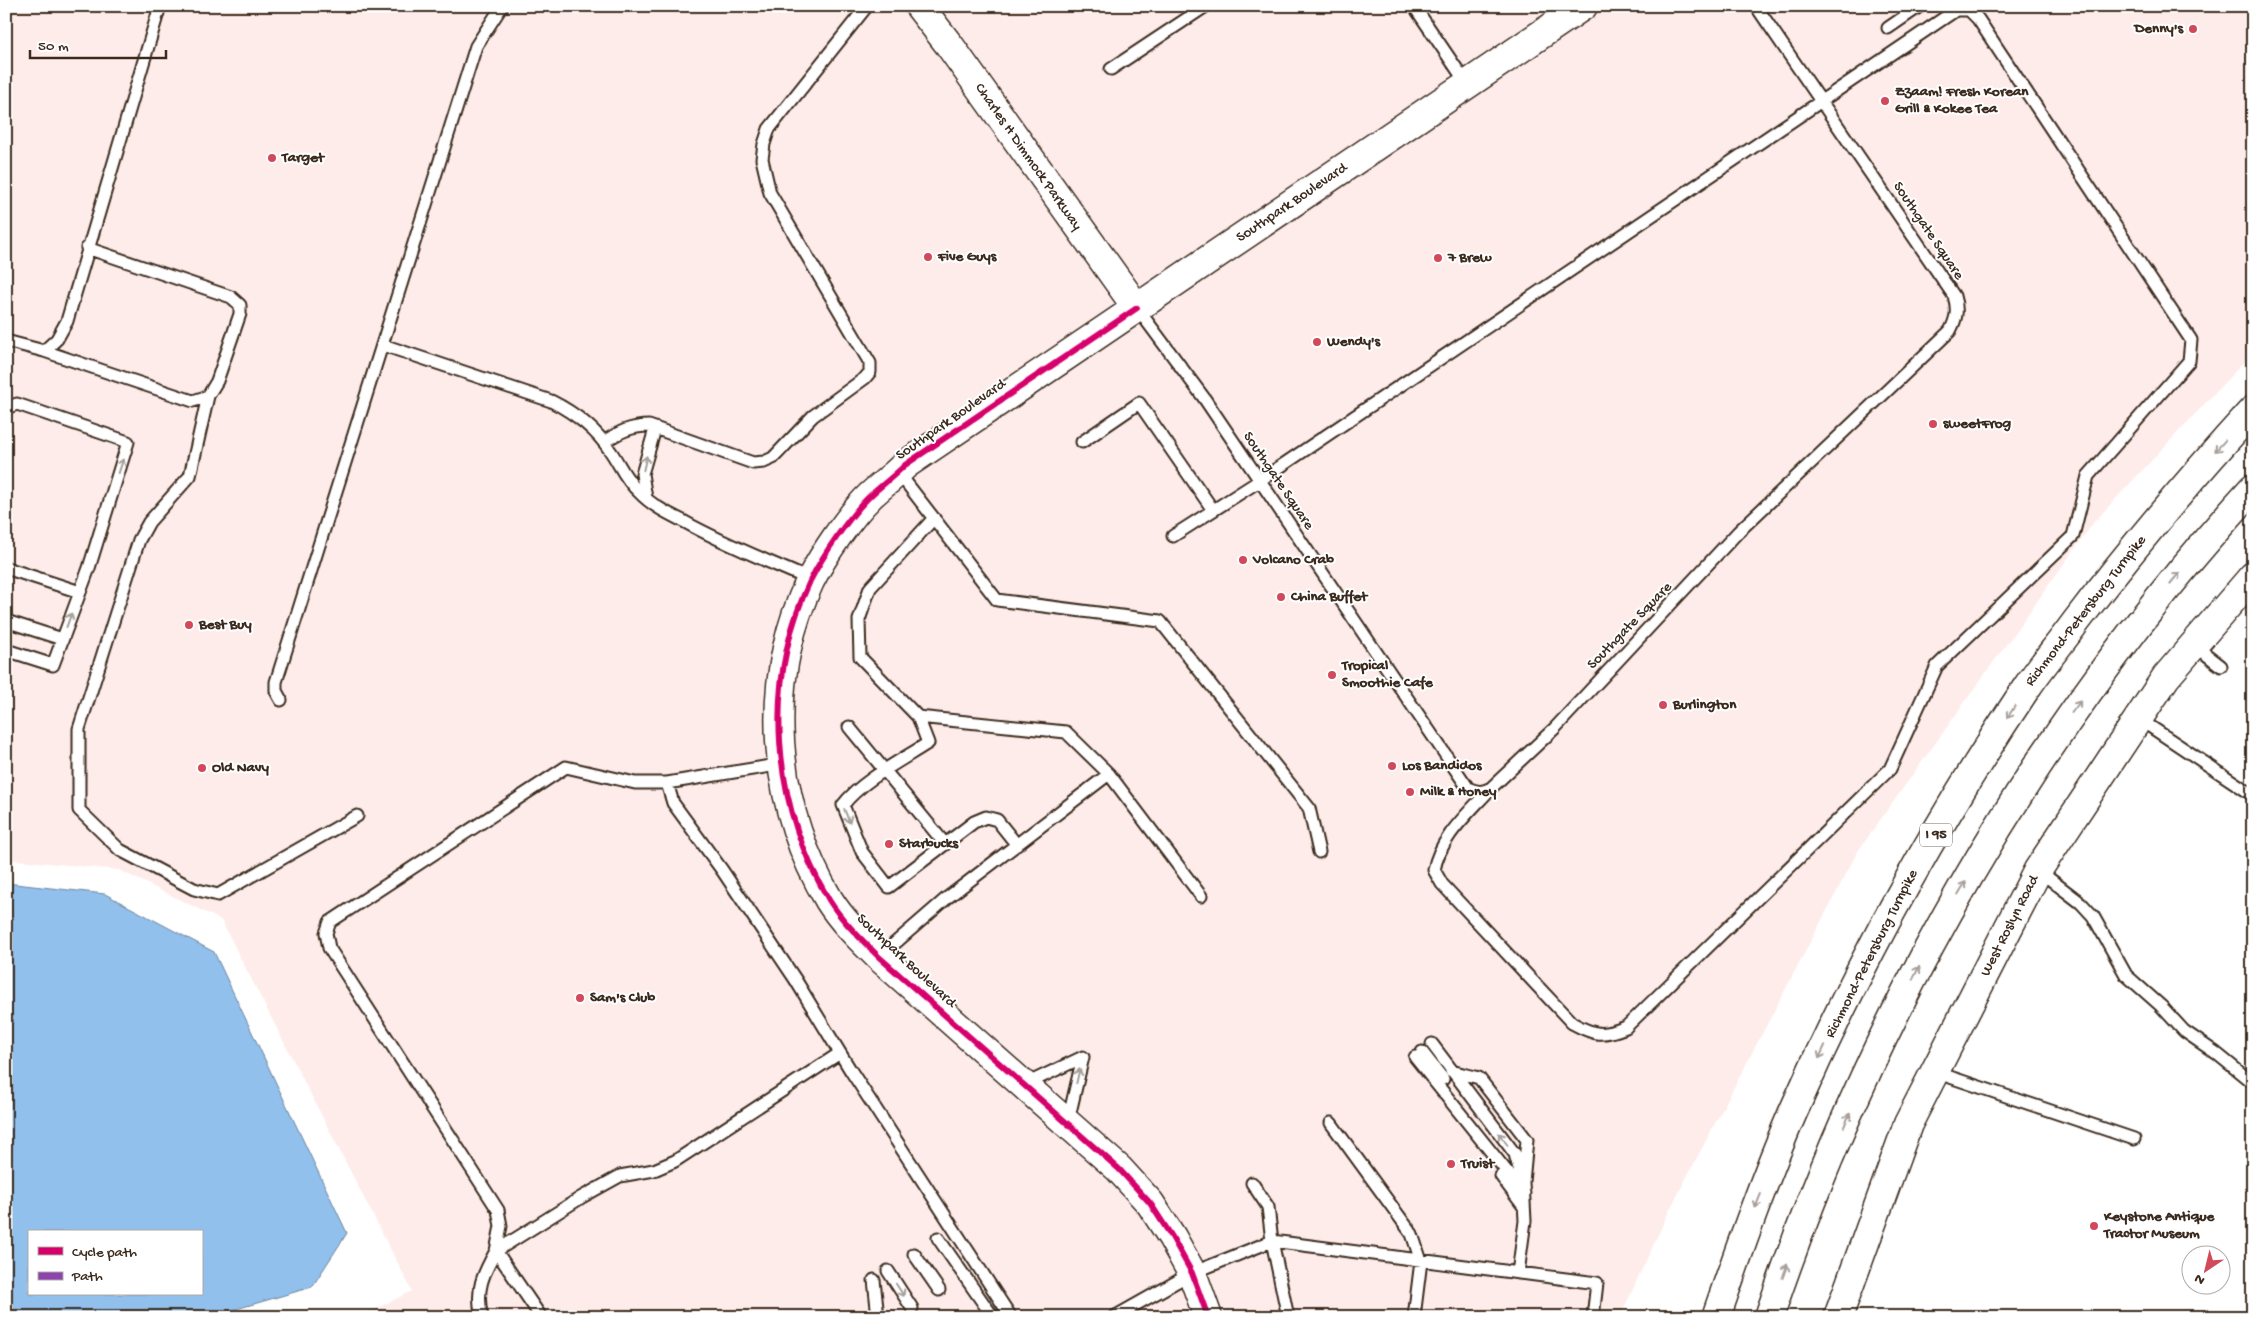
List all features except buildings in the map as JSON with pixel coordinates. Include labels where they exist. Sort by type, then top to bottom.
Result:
[{"type":"main road","name":"Charles H Dimmock Parkway","points":[[919,6],[950,46],[1034,168],[1137,308]]},
{"type":"main road","name":"Southpark Boulevard","points":[[1208,1317],[1192,1273],[1150,1203],[1119,1169],[879,956],[847,924],[830,901],[818,879],[794,819],[786,790],[778,712],[781,673],[792,625],[811,580],[850,519],[871,495],[905,465],[1583,6]]},
{"type":"main road","name":"Richmond-Petersburg Turnpike","points":[[1716,1317],[1751,1218],[1793,1112],[1849,994],[1910,880],[1963,787],[2028,685],[2110,577],[2194,475],[2253,410]]},
{"type":"main road","points":[[1769,1317],[1785,1271],[1838,1138],[1889,1027],[1955,900],[2068,718],[2150,607],[2253,488]]},
{"type":"main road","name":"West Roslyn Road","points":[[1838,1317],[1908,1124],[2038,870],[2166,677],[2253,576]]},
{"type":"lane","points":[[44,351],[56,339],[67,321],[160,6]]},
{"type":"lane","points":[[604,442],[623,430],[635,426],[655,429],[753,462],[764,462],[773,458],[813,416],[865,378],[870,372],[870,363],[770,193],[762,160],[764,144],[770,129],[867,6]]},
{"type":"lane","points":[[1112,69],[1206,6]]},
{"type":"lane","points":[[1414,6],[1467,84]]},
{"type":"lane","name":"Southgate Square","points":[[1137,308],[1204,398],[1468,788],[1476,792],[1491,788],[1541,742],[1738,532],[1950,331],[1953,326],[1957,307],[1954,296],[1756,6]]},
{"type":"lane","points":[[1888,28],[1920,6]]},
{"type":"lane","points":[[281,700],[276,691],[276,682],[476,46],[498,7]]},
{"type":"lane","points":[[1173,536],[1259,481],[1956,10],[1969,10],[1978,18],[2191,340],[2189,361],[2088,476],[2073,536],[1937,666],[1890,770],[1626,1027],[1609,1034],[1590,1033],[1572,1023],[1442,884],[1434,870],[1436,857],[1444,841],[1491,788]]},
{"type":"lane","points":[[87,248],[231,297],[240,305],[240,314],[217,381],[208,396],[190,476],[149,522],[139,540],[79,729],[79,810],[120,850],[194,889],[218,895],[356,816]]},
{"type":"lane","points":[[6,341],[44,351],[193,401],[208,396]]},
{"type":"lane","points":[[383,345],[551,401],[568,410],[588,424],[604,442],[624,474],[657,507],[708,535],[811,580]]},
{"type":"lane","points":[[1082,442],[1139,403],[1214,510]]},
{"type":"lane","points":[[6,408],[17,404],[128,442],[80,592],[53,666],[6,650]]},
{"type":"lane","points":[[646,498],[642,474],[655,429]]},
{"type":"lane","points":[[898,472],[997,600],[1160,621],[1309,808],[1319,852]]},
{"type":"lane","points":[[934,518],[870,588],[859,620],[860,657],[918,717],[928,743],[884,771],[848,798],[843,805],[862,852],[889,887],[974,822],[986,817],[997,820],[1017,845]]},
{"type":"lane","points":[[6,568],[80,592]]},
{"type":"lane","points":[[6,621],[62,639]]},
{"type":"lane","points":[[2194,645],[2221,666]]},
{"type":"lane","points":[[918,717],[1066,732],[1110,774],[1201,896]]},
{"type":"lane","points":[[2139,719],[2253,795]]},
{"type":"lane","points":[[849,727],[945,844]]},
{"type":"lane","points":[[482,1317],[480,1307],[481,1278],[496,1251],[501,1226],[498,1210],[329,948],[326,933],[330,922],[566,767],[635,783],[667,783],[783,764]]},
{"type":"lane","points":[[879,956],[917,922],[1110,774]]},
{"type":"lane","points":[[667,783],[673,803],[722,870],[790,971],[840,1053],[1011,1317]]},
{"type":"lane","points":[[2038,870],[2081,903],[2093,916],[2126,975],[2161,1006],[2184,1031],[2216,1053],[2248,1079]]},
{"type":"lane","points":[[1432,1044],[1515,1154],[1524,1188]]},
{"type":"lane","points":[[496,1251],[582,1197],[620,1176],[654,1170],[675,1161],[840,1053]]},
{"type":"lane","points":[[1460,1102],[1418,1055],[1436,1083],[1524,1188]]},
{"type":"lane","points":[[1024,1085],[1083,1057],[1068,1123]]},
{"type":"lane","points":[[1451,1071],[1479,1078],[1526,1140],[1525,1221],[1518,1273]]},
{"type":"lane","points":[[1934,1072],[2134,1139]]},
{"type":"lane","points":[[1436,1083],[1438,1096],[1524,1206]]},
{"type":"lane","points":[[1473,1118],[1524,1188]]},
{"type":"lane","points":[[1331,1122],[1412,1234],[1421,1261],[1414,1317]]},
{"type":"lane","points":[[1252,1182],[1268,1207],[1272,1241],[1288,1317]]},
{"type":"lane","points":[[938,1238],[993,1317]]},
{"type":"lane","points":[[1114,1317],[1192,1273],[1272,1241],[1597,1283],[1593,1317]]},
{"type":"lane","points":[[496,1251],[541,1317]]},
{"type":"lane","points":[[914,1254],[939,1290]]},
{"type":"lane","points":[[888,1271],[912,1308]]},
{"type":"lane","points":[[874,1280],[878,1317]]},
{"type":"shaded area","points":[[6,6],[2253,6],[2253,352],[2094,522],[1858,851],[1669,1211],[1620,1317],[359,1317],[412,1291],[221,920],[119,870],[6,859]]},
{"type":"water","points":[[6,883],[105,894],[214,952],[347,1233],[312,1287],[209,1317],[6,1317]]},
{"type":"marked path","points":[[2248,1079],[2253,1082]]},
{"type":"cycle path","points":[[1137,308],[905,465],[854,513],[815,571],[795,620],[785,660],[780,701],[780,743],[785,784],[795,824],[810,863],[834,908],[852,930],[879,957],[1119,1169],[1150,1203],[1172,1237],[1192,1273],[1208,1317]]},
{"type":"place","name":"Denny's","points":[[2193,29]]},
{"type":"place","name":"Zzaam! Fresh Korean Grill & Kokee Tea","points":[[1885,101]]},
{"type":"place","name":"Target","points":[[272,158]]},
{"type":"place","name":"Five Guys","points":[[928,257]]},
{"type":"place","name":"7 Brew","points":[[1438,258]]},
{"type":"place","name":"Wendy's","points":[[1317,342]]},
{"type":"place","name":"sweetFrog","points":[[1933,424]]},
{"type":"place","name":"Volcano Crab","points":[[1243,560]]},
{"type":"place","name":"China Buffet","points":[[1281,597]]},
{"type":"place","name":"Best Buy","points":[[189,625]]},
{"type":"place","name":"Tropical Smoothie Cafe","points":[[1332,675]]},
{"type":"place","name":"Burlington","points":[[1663,705]]},
{"type":"place","name":"Los Bandidos","points":[[1392,766]]},
{"type":"place","name":"Old Navy","points":[[202,768]]},
{"type":"place","name":"Milk & Honey","points":[[1410,792]]},
{"type":"place","name":"Starbucks","points":[[889,844]]},
{"type":"place","name":"Sam's Club","points":[[580,998]]},
{"type":"place","name":"Truist","points":[[1451,1164]]},
{"type":"place","name":"Keystone Antique Tractor Museum","points":[[2094,1226]]}]
